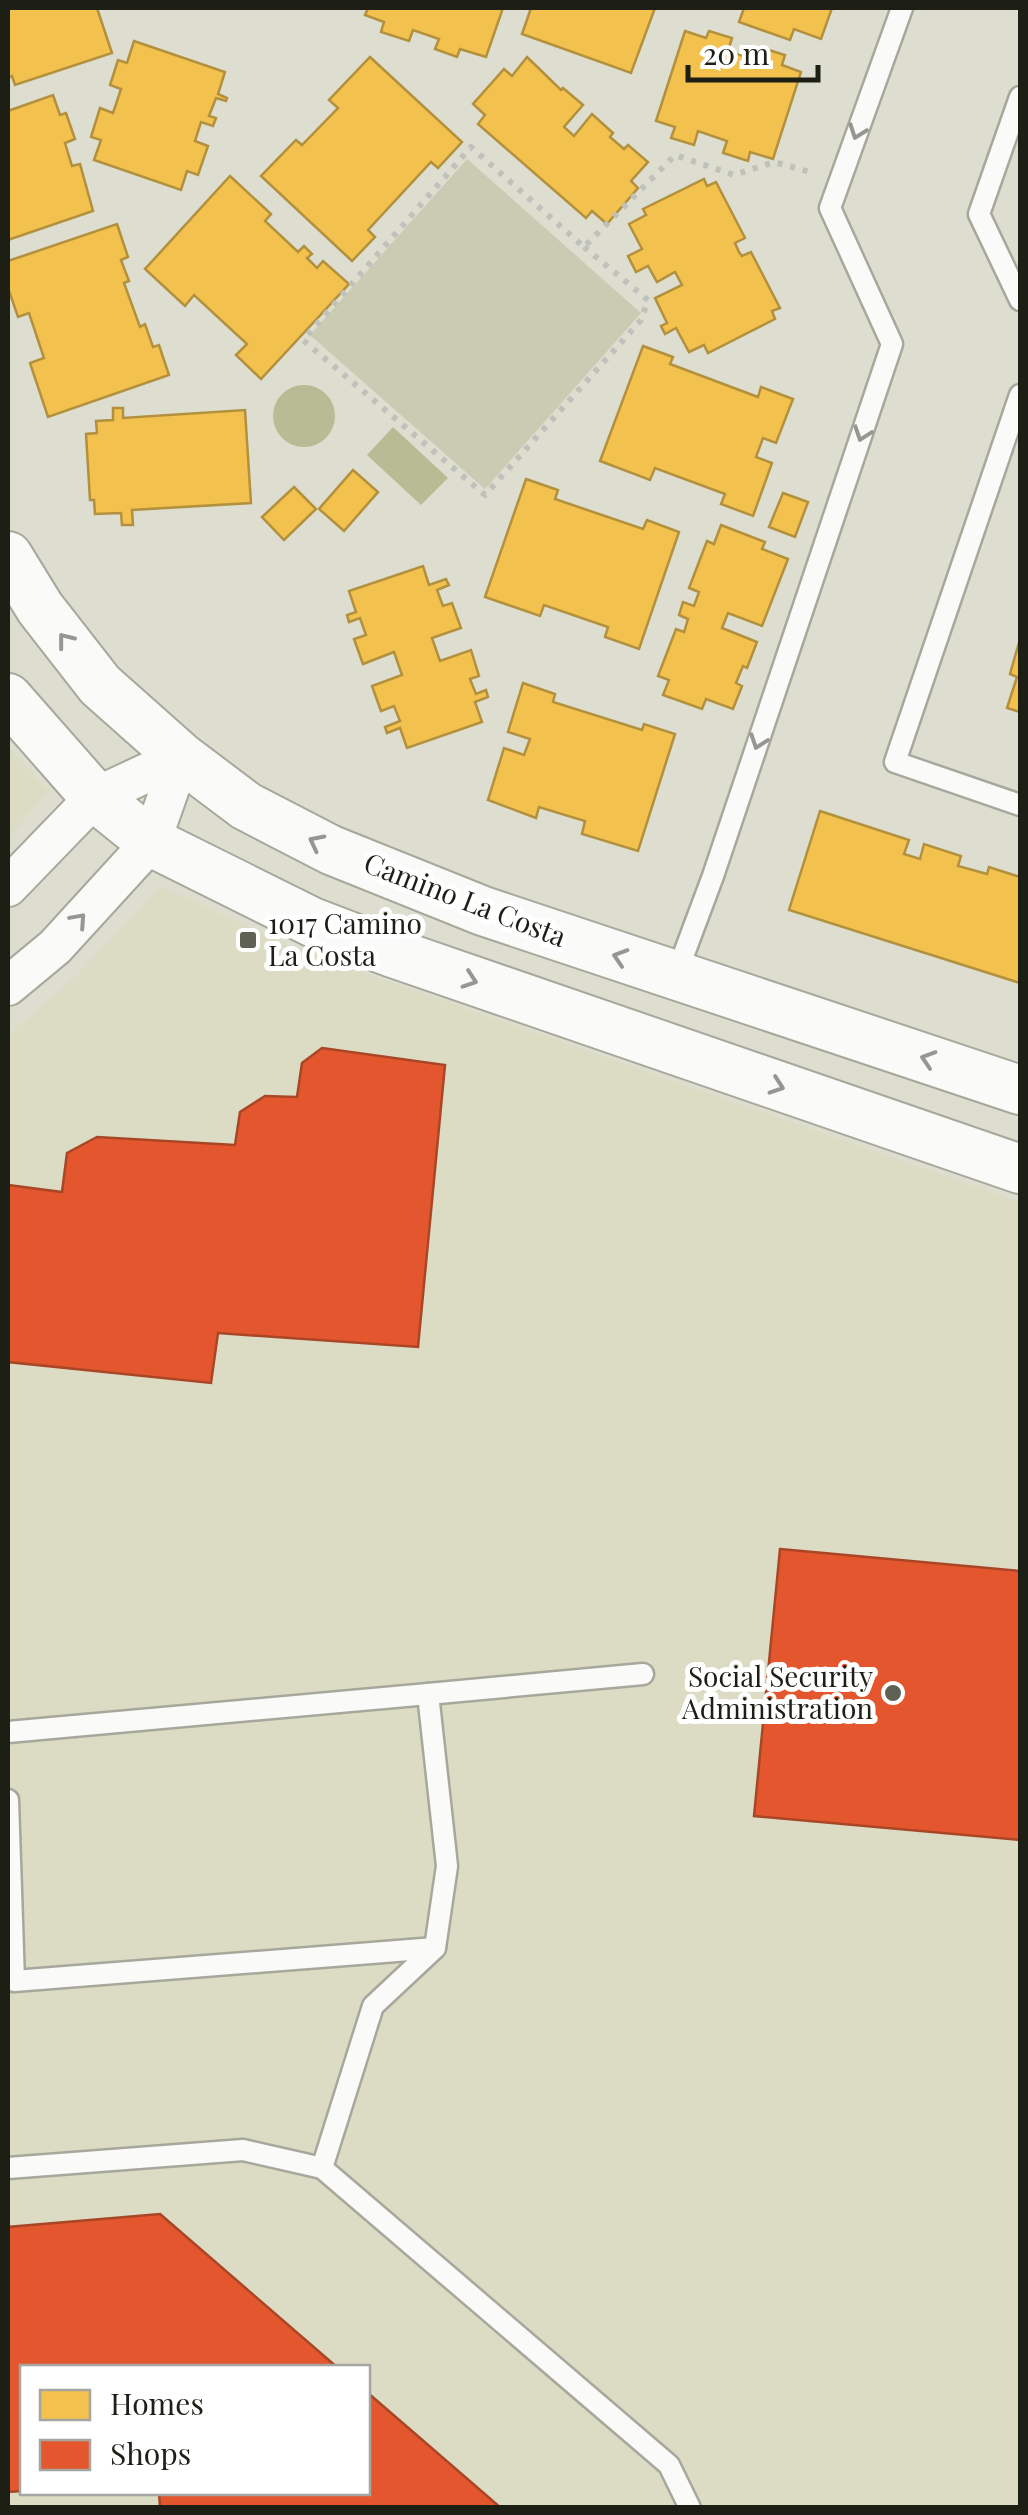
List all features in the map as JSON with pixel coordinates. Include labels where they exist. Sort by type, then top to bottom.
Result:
[{"type":"street","name":"Camino La Costa","points":[[8,556],[40,608],[100,684],[181,757],[246,806],[331,850],[483,911],[1020,1090]]},
{"type":"street","points":[[8,698],[95,797],[151,842],[312,922],[393,954],[1020,1169]]},
{"type":"street","points":[[8,887],[95,797],[181,757]]},
{"type":"street","points":[[8,986],[55,947],[151,842],[181,757]]},
{"type":"lane","points":[[676,976],[892,344],[830,208],[902,8]]},
{"type":"lane","points":[[1020,97],[979,214],[1020,300]]},
{"type":"lane","points":[[1020,395],[895,762],[1020,806]]},
{"type":"lane","points":[[8,1732],[642,1674]]},
{"type":"lane","points":[[322,2168],[372,2006],[435,1948],[447,1866],[428,1694]]},
{"type":"lane","points":[[8,1800],[11,1982],[435,1948]]},
{"type":"lane","points":[[8,2168],[243,2150],[322,2168],[670,2465],[690,2508]]},
{"type":"path","points":[[471,147],[584,247],[648,300],[640,320],[485,495],[303,340],[471,147]]},
{"type":"path","points":[[584,247],[674,155],[734,175],[774,162],[840,180]]},
{"type":"shaded area","points":[[467,159],[641,313],[485,489],[310,335]]},
{"type":"shaded area","points":[[304,385],[326,394],[335,416],[326,438],[304,447],[282,438],[273,416],[282,394]]},
{"type":"shaded area","points":[[393,427],[448,478],[421,505],[367,455]]},
{"type":"shaded area","points":[[8,747],[49,791],[8,838]]},
{"type":"shaded area","points":[[162,886],[298,950],[1020,1202],[1020,2507],[8,2508],[8,1035],[74,978]]},
{"type":"building: Homes","points":[[8,8],[97,8],[112,53],[15,85],[12,76],[8,78]]},
{"type":"building: Homes","points":[[368,8],[503,8],[486,57],[460,49],[457,57],[435,49],[439,39],[413,30],[409,41],[381,32],[384,22],[365,15]]},
{"type":"building: Homes","points":[[531,8],[655,8],[631,73],[522,34]]},
{"type":"building: Homes","points":[[744,8],[832,8],[821,39],[794,29],[790,40],[739,22]]},
{"type":"building: Homes","points":[[685,31],[706,38],[709,31],[732,38],[728,51],[755,60],[759,47],[785,55],[782,65],[801,72],[773,159],[750,152],[748,161],[723,153],[727,141],[698,131],[694,145],[671,138],[675,127],[656,121]]},
{"type":"building: Homes","points":[[134,41],[225,72],[218,94],[226,101],[216,98],[209,116],[216,118],[213,126],[201,122],[195,141],[208,146],[198,175],[187,171],[181,190],[94,160],[101,140],[91,137],[100,108],[113,113],[121,89],[110,85],[118,60],[127,63]]},
{"type":"building: Homes","points":[[370,57],[462,142],[438,168],[431,162],[368,230],[375,237],[352,261],[261,176],[296,140],[302,145],[338,108],[329,100]]},
{"type":"building: Homes","points":[[527,57],[583,105],[564,127],[574,136],[592,114],[624,149],[628,145],[648,162],[631,181],[638,188],[607,224],[592,211],[586,218],[478,124],[485,115],[473,104],[504,69],[512,76]]},
{"type":"building: Homes","points":[[53,95],[60,115],[66,113],[75,139],[65,143],[72,166],[80,164],[93,211],[8,240],[8,111]]},
{"type":"building: Homes","points":[[230,176],[271,214],[265,221],[298,252],[304,246],[312,254],[307,258],[317,268],[323,261],[349,284],[261,379],[236,355],[247,344],[194,295],[185,306],[145,269]]},
{"type":"building: Homes","points":[[704,179],[707,186],[716,182],[745,238],[735,243],[739,252],[742,256],[751,252],[780,308],[772,311],[775,319],[708,353],[704,345],[689,352],[676,328],[665,334],[661,326],[667,323],[655,298],[682,285],[675,272],[657,282],[648,266],[636,272],[628,256],[642,249],[629,224],[646,215],[643,209]]},
{"type":"building: Homes","points":[[117,224],[128,257],[121,260],[129,281],[124,283],[140,327],[145,324],[153,347],[159,345],[169,375],[48,417],[30,363],[44,358],[29,313],[18,317],[8,288],[8,261]]},
{"type":"building: Homes","points":[[643,346],[673,357],[670,364],[758,397],[761,387],[793,399],[776,443],[763,438],[756,457],[772,463],[753,516],[721,504],[725,494],[655,468],[650,480],[600,461]]},
{"type":"building: Homes","points":[[113,408],[123,408],[123,418],[245,410],[251,503],[132,510],[133,525],[122,525],[121,513],[95,514],[94,500],[90,500],[86,434],[97,433],[96,421],[113,420]]},
{"type":"building: Homes","points":[[353,470],[378,492],[344,531],[319,509]]},
{"type":"building: Homes","points":[[526,479],[558,490],[555,499],[643,529],[647,520],[679,532],[639,649],[605,637],[608,627],[544,605],[540,616],[485,597]]},
{"type":"building: Homes","points":[[294,487],[316,509],[284,540],[262,517]]},
{"type":"building: Homes","points":[[783,493],[808,502],[795,537],[769,527]]},
{"type":"building: Homes","points":[[721,525],[765,542],[762,549],[788,559],[762,626],[728,613],[722,628],[757,642],[736,683],[742,686],[733,709],[706,699],[702,709],[663,695],[669,680],[658,676],[676,629],[684,632],[688,619],[679,615],[683,602],[694,606],[699,592],[689,588],[707,541],[714,544]]},
{"type":"building: Homes","points":[[423,566],[429,585],[446,579],[449,585],[437,590],[443,606],[452,603],[461,628],[432,638],[440,661],[471,650],[479,676],[470,679],[476,694],[486,690],[488,697],[475,702],[482,722],[407,748],[400,728],[387,733],[385,727],[400,721],[394,706],[381,711],[372,686],[402,675],[394,652],[363,664],[354,639],[366,635],[360,618],[349,622],[347,615],[356,612],[349,591]]},
{"type":"building: Homes","points":[[1020,639],[1020,712],[1007,708],[1017,677],[1010,674]]},
{"type":"building: Homes","points":[[523,683],[555,694],[553,702],[642,730],[644,724],[675,734],[638,851],[582,834],[585,821],[539,807],[536,818],[488,800],[504,748],[524,755],[530,739],[508,732]]},
{"type":"building: Homes","points":[[820,811],[909,840],[904,854],[920,859],[924,844],[961,856],[958,866],[987,874],[989,867],[1020,877],[1020,983],[789,910]]},
{"type":"building: Shops","points":[[322,1048],[445,1065],[418,1347],[218,1333],[211,1383],[8,1362],[8,1185],[62,1192],[67,1153],[97,1137],[235,1145],[240,1112],[265,1096],[297,1097],[302,1063]]},
{"type":"building: Shops","name":"Social Security Administration","points":[[780,1549],[1020,1571],[1020,1840],[754,1816]]},
{"type":"building: Shops","points":[[160,2214],[335,2365],[20,2365],[20,2491],[8,2492],[8,2227]]},
{"type":"building: Shops","points":[[370,2395],[501,2508],[160,2508],[159,2495],[370,2495]]},
{"type":"place","name":"1017 Camino La Costa","points":[[248,940]]},
{"type":"place","name":"Social Security Administration","points":[[893,1693]]}]
